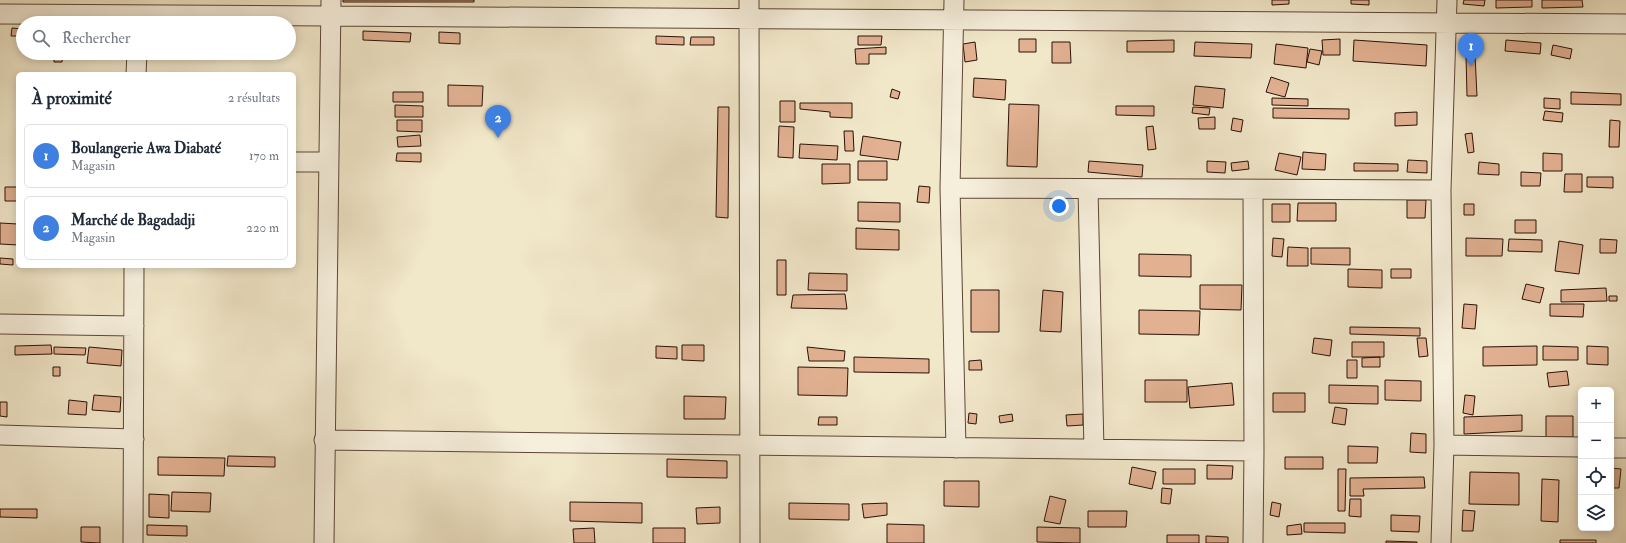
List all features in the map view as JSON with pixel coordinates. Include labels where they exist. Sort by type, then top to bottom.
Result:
[{"type":"street","points":[[749,0],[750,543]]},
{"type":"street","points":[[954,0],[950,188],[956,448]]},
{"type":"street","points":[[1441,543],[1444,445],[1441,190],[1447,0]]},
{"type":"street","points":[[324,543],[324,440],[331,8]]},
{"type":"street","points":[[0,14],[138,13],[331,8],[749,20],[1626,24]]},
{"type":"street","points":[[136,60],[136,72]]},
{"type":"street","points":[[296,162],[329,162]]},
{"type":"street","points":[[950,188],[1441,190]]},
{"type":"street","points":[[1088,189],[1094,449]]},
{"type":"street","points":[[1253,543],[1254,190]]},
{"type":"street","points":[[133,543],[134,268]]},
{"type":"street","points":[[0,324],[134,326]]},
{"type":"street","points":[[0,435],[134,438]]},
{"type":"street","points":[[324,440],[1254,451]]},
{"type":"street","points":[[1444,445],[1578,447]]},
{"type":"street","points":[[1614,448],[1626,448]]},
{"type":"building","points":[[343,0],[474,0],[474,2],[343,2]]},
{"type":"building","points":[[1272,0],[1289,0],[1289,4],[1272,5]]},
{"type":"building","points":[[1351,0],[1369,0],[1369,5],[1351,4]]},
{"type":"building","points":[[1464,0],[1485,0],[1484,6],[1463,4]]},
{"type":"building","points":[[1496,0],[1532,0],[1532,7],[1496,8]]},
{"type":"building","points":[[1542,0],[1582,0],[1583,7],[1542,8]]},
{"type":"building","points":[[12,28],[16,28],[16,36],[11,36]]},
{"type":"building","points":[[363,31],[411,33],[410,42],[363,40]]},
{"type":"building","points":[[439,32],[460,33],[460,44],[439,43]]},
{"type":"building","points":[[656,36],[684,37],[684,45],[656,44]]},
{"type":"building","points":[[858,36],[882,36],[881,45],[858,45]]},
{"type":"building","points":[[691,37],[714,37],[714,45],[690,45]]},
{"type":"building","points":[[1019,39],[1036,39],[1036,52],[1019,52]]},
{"type":"building","points":[[1340,39],[1340,55],[1323,55],[1322,40]]},
{"type":"building","points":[[1174,40],[1174,52],[1127,52],[1127,41]]},
{"type":"building","points":[[1354,40],[1427,45],[1426,66],[1353,61]]},
{"type":"building","points":[[1506,40],[1541,43],[1540,54],[1505,51]]},
{"type":"building","points":[[975,42],[977,60],[965,62],[963,44]]},
{"type":"building","points":[[1052,42],[1070,42],[1071,63],[1052,63]]},
{"type":"building","points":[[1195,42],[1252,44],[1251,58],[1194,56]]},
{"type":"building","points":[[1276,44],[1308,48],[1306,68],[1274,64]]},
{"type":"building","points":[[1553,45],[1572,49],[1570,59],[1551,55]]},
{"type":"building","points":[[886,47],[886,54],[869,54],[869,64],[856,64],[855,49]]},
{"type":"building","points":[[1310,49],[1322,51],[1319,65],[1307,62]]},
{"type":"building","points":[[1466,55],[1475,55],[1477,96],[1467,96]]},
{"type":"building","points":[[54,60],[62,60],[62,62],[54,62]]},
{"type":"building","points":[[1271,77],[1289,83],[1285,97],[1266,92]]},
{"type":"building","points":[[974,78],[1006,80],[1005,100],[973,97]]},
{"type":"building","points":[[448,85],[483,86],[482,106],[448,106]]},
{"type":"building","points":[[1195,86],[1225,89],[1223,108],[1193,105]]},
{"type":"building","points":[[892,89],[900,92],[898,99],[890,97]]},
{"type":"building","points":[[393,92],[423,92],[423,102],[393,102]]},
{"type":"building","points":[[1571,92],[1621,94],[1621,105],[1571,104]]},
{"type":"building","points":[[1272,98],[1308,99],[1308,106],[1272,105]]},
{"type":"building","points":[[1544,98],[1560,99],[1560,109],[1544,108]]},
{"type":"building","points":[[780,101],[795,101],[795,122],[780,122]]},
{"type":"building","points":[[800,103],[852,103],[852,118],[830,117],[830,112],[800,109]]},
{"type":"building","points":[[1009,104],[1039,105],[1037,167],[1007,166]]},
{"type":"building","points":[[395,105],[423,106],[423,117],[395,117]]},
{"type":"building","points":[[1116,106],[1154,106],[1154,116],[1116,115]]},
{"type":"building","points":[[718,107],[729,107],[728,218],[716,217]]},
{"type":"building","points":[[1193,107],[1210,108],[1209,115],[1192,113]]},
{"type":"building","points":[[1273,108],[1349,109],[1349,119],[1273,118]]},
{"type":"building","points":[[1545,111],[1563,113],[1562,122],[1543,120]]},
{"type":"building","points":[[1417,112],[1417,125],[1395,126],[1395,113]]},
{"type":"building","points":[[1215,117],[1215,129],[1199,129],[1198,118]]},
{"type":"building","points":[[1233,118],[1243,120],[1241,132],[1231,130]]},
{"type":"building","points":[[397,120],[422,120],[422,132],[397,131]]},
{"type":"building","points":[[1610,120],[1620,121],[1619,147],[1609,147]]},
{"type":"building","points":[[779,126],[794,127],[793,158],[778,157]]},
{"type":"building","points":[[1153,126],[1156,149],[1148,150],[1146,127]]},
{"type":"building","points":[[844,131],[853,131],[854,151],[845,151]]},
{"type":"building","points":[[1472,133],[1474,152],[1468,153],[1465,134]]},
{"type":"building","points":[[420,135],[421,146],[398,147],[397,137]]},
{"type":"building","points":[[863,136],[901,142],[898,160],[860,155]]},
{"type":"building","points":[[800,144],[838,146],[837,160],[799,158]]},
{"type":"building","points":[[1303,152],[1326,154],[1325,170],[1302,169]]},
{"type":"building","points":[[397,153],[421,153],[421,162],[396,161]]},
{"type":"building","points":[[1279,153],[1301,157],[1297,175],[1275,170]]},
{"type":"building","points":[[1543,153],[1562,154],[1562,171],[1543,171]]},
{"type":"building","points":[[1408,160],[1427,161],[1427,173],[1407,172]]},
{"type":"building","points":[[858,161],[887,161],[887,180],[858,180]]},
{"type":"building","points":[[1089,161],[1143,165],[1142,177],[1088,172]]},
{"type":"building","points":[[1207,161],[1226,162],[1225,173],[1207,172]]},
{"type":"building","points":[[1248,161],[1249,169],[1232,171],[1231,163]]},
{"type":"building","points":[[1479,162],[1499,164],[1499,175],[1478,174]]},
{"type":"building","points":[[1354,163],[1398,164],[1398,171],[1354,171]]},
{"type":"building","points":[[822,164],[850,164],[850,183],[822,184]]},
{"type":"building","points":[[1521,172],[1541,173],[1540,186],[1521,186]]},
{"type":"building","points":[[1565,174],[1582,174],[1582,192],[1564,192]]},
{"type":"building","points":[[1587,177],[1613,177],[1613,188],[1587,187]]},
{"type":"building","points":[[919,186],[930,187],[929,203],[917,202]]},
{"type":"building","points":[[5,187],[16,187],[16,201],[5,201]]},
{"type":"building","points":[[1407,200],[1426,200],[1425,218],[1407,218]]},
{"type":"building","points":[[858,202],[900,203],[900,222],[858,221]]},
{"type":"building","points":[[1298,203],[1336,203],[1336,221],[1297,221]]},
{"type":"building","points":[[1272,204],[1290,204],[1290,222],[1272,222]]},
{"type":"building","points":[[1464,204],[1474,204],[1474,215],[1464,215]]},
{"type":"building","points":[[1515,220],[1536,220],[1536,233],[1515,233]]},
{"type":"building","points":[[0,223],[16,224],[16,245],[0,244]]},
{"type":"building","points":[[856,228],[899,230],[899,250],[856,249]]},
{"type":"building","points":[[1273,238],[1284,239],[1282,257],[1272,256]]},
{"type":"building","points":[[1466,238],[1503,239],[1502,256],[1466,256]]},
{"type":"building","points":[[1509,239],[1542,240],[1542,252],[1508,251]]},
{"type":"building","points":[[1600,239],[1617,240],[1616,253],[1600,253]]},
{"type":"building","points":[[1559,241],[1583,245],[1579,274],[1555,271]]},
{"type":"building","points":[[1288,247],[1308,248],[1308,266],[1287,266]]},
{"type":"building","points":[[1311,248],[1350,248],[1350,265],[1311,264]]},
{"type":"building","points":[[1139,254],[1191,255],[1191,277],[1139,276]]},
{"type":"building","points":[[0,258],[13,259],[13,265],[0,264]]},
{"type":"building","points":[[777,260],[786,260],[786,295],[777,295]]},
{"type":"building","points":[[1348,269],[1382,270],[1382,288],[1348,287]]},
{"type":"building","points":[[1391,269],[1411,269],[1411,278],[1391,278]]},
{"type":"building","points":[[809,273],[847,274],[847,291],[808,290]]},
{"type":"building","points":[[1526,284],[1544,288],[1540,303],[1522,299]]},
{"type":"building","points":[[1200,285],[1242,285],[1241,310],[1200,309]]},
{"type":"building","points":[[1606,288],[1607,301],[1561,302],[1561,290]]},
{"type":"building","points":[[971,290],[999,290],[999,332],[971,332]]},
{"type":"building","points":[[1043,290],[1063,292],[1061,332],[1040,331]]},
{"type":"building","points":[[845,294],[847,309],[791,308],[793,295]]},
{"type":"building","points":[[1609,296],[1617,296],[1617,301],[1609,301]]},
{"type":"building","points":[[1464,304],[1477,305],[1475,329],[1462,328]]},
{"type":"building","points":[[1550,304],[1584,304],[1583,317],[1550,316]]},
{"type":"building","points":[[1139,310],[1200,311],[1199,335],[1139,334]]},
{"type":"building","points":[[1350,327],[1420,328],[1420,336],[1350,334]]},
{"type":"building","points":[[1314,338],[1332,340],[1330,356],[1312,353]]},
{"type":"building","points":[[1417,338],[1426,338],[1428,356],[1419,357]]},
{"type":"building","points":[[1352,342],[1384,342],[1384,357],[1352,357]]},
{"type":"building","points":[[51,345],[52,354],[15,355],[15,346]]},
{"type":"building","points":[[682,345],[704,345],[704,361],[682,360]]},
{"type":"building","points":[[656,346],[677,347],[677,359],[656,358]]},
{"type":"building","points":[[1537,346],[1537,365],[1483,366],[1483,347]]},
{"type":"building","points":[[1543,346],[1578,347],[1578,360],[1543,360]]},
{"type":"building","points":[[1587,346],[1608,347],[1608,365],[1587,364]]},
{"type":"building","points":[[54,347],[86,348],[85,355],[54,354]]},
{"type":"building","points":[[89,347],[122,350],[121,366],[87,363]]},
{"type":"building","points":[[807,347],[845,351],[844,361],[809,361]]},
{"type":"building","points":[[854,357],[929,359],[929,373],[854,372]]},
{"type":"building","points":[[1380,357],[1380,367],[1362,367],[1362,358]]},
{"type":"building","points":[[981,360],[982,370],[969,370],[969,361]]},
{"type":"building","points":[[1347,360],[1357,360],[1357,378],[1347,378]]},
{"type":"building","points":[[53,367],[60,367],[60,376],[53,376]]},
{"type":"building","points":[[798,367],[848,368],[847,396],[798,395]]},
{"type":"building","points":[[1567,371],[1569,385],[1549,387],[1547,373]]},
{"type":"building","points":[[1145,380],[1187,380],[1187,402],[1145,402]]},
{"type":"building","points":[[1385,380],[1421,381],[1421,401],[1385,400]]},
{"type":"building","points":[[1232,383],[1234,405],[1190,408],[1188,387]]},
{"type":"building","points":[[1329,385],[1378,386],[1378,404],[1329,403]]},
{"type":"building","points":[[1273,393],[1305,393],[1305,412],[1273,412]]},
{"type":"building","points":[[94,395],[121,397],[120,412],[92,410]]},
{"type":"building","points":[[1465,395],[1475,396],[1473,415],[1463,413]]},
{"type":"building","points":[[684,396],[726,397],[725,419],[684,419]]},
{"type":"building","points":[[69,400],[87,402],[86,415],[68,414]]},
{"type":"building","points":[[0,402],[7,402],[7,417],[0,416]]},
{"type":"building","points":[[1335,407],[1347,409],[1345,425],[1332,423]]},
{"type":"building","points":[[969,413],[977,414],[976,424],[968,423]]},
{"type":"building","points":[[1012,414],[1013,421],[1000,423],[999,416]]},
{"type":"building","points":[[1083,414],[1083,425],[1067,426],[1066,415]]},
{"type":"building","points":[[1522,415],[1522,431],[1464,434],[1464,417]]},
{"type":"building","points":[[1546,416],[1573,416],[1573,437],[1546,437]]},
{"type":"building","points":[[819,417],[837,417],[837,425],[818,425]]},
{"type":"building","points":[[1411,433],[1426,434],[1426,453],[1410,452]]},
{"type":"building","points":[[1348,446],[1378,447],[1377,463],[1348,463]]},
{"type":"building","points":[[228,456],[275,457],[275,467],[227,466]]},
{"type":"building","points":[[158,457],[225,458],[224,476],[158,475]]},
{"type":"building","points":[[1285,457],[1323,457],[1323,469],[1285,469]]},
{"type":"building","points":[[667,459],[727,461],[727,478],[667,477]]},
{"type":"building","points":[[1207,465],[1233,466],[1232,479],[1207,479]]},
{"type":"building","points":[[1132,467],[1156,472],[1152,489],[1129,484]]},
{"type":"building","points":[[1614,468],[1621,469],[1619,488],[1614,488]]},
{"type":"building","points":[[1163,469],[1195,469],[1195,484],[1163,484]]},
{"type":"building","points":[[1338,469],[1346,469],[1345,511],[1338,511]]},
{"type":"building","points":[[1470,472],[1519,473],[1519,505],[1469,504]]},
{"type":"building","points":[[1424,477],[1425,488],[1363,489],[1364,496],[1350,496],[1350,478]]},
{"type":"building","points":[[1542,479],[1559,480],[1558,522],[1541,521]]},
{"type":"building","points":[[944,481],[979,481],[979,507],[944,506]]},
{"type":"building","points":[[1162,488],[1172,489],[1170,504],[1161,503]]},
{"type":"building","points":[[172,492],[211,493],[210,512],[171,511]]},
{"type":"building","points":[[149,494],[169,495],[169,518],[149,517]]},
{"type":"building","points":[[1050,496],[1066,500],[1060,524],[1044,521]]},
{"type":"building","points":[[1350,499],[1361,499],[1361,517],[1349,516]]},
{"type":"building","points":[[570,502],[642,503],[642,523],[570,521]]},
{"type":"building","points":[[1272,502],[1281,504],[1279,517],[1270,515]]},
{"type":"building","points":[[789,503],[849,504],[849,520],[789,519]]},
{"type":"building","points":[[887,503],[887,515],[864,518],[862,504]]},
{"type":"building","points":[[720,507],[720,523],[697,524],[696,508]]},
{"type":"building","points":[[0,509],[37,509],[37,518],[0,517]]},
{"type":"building","points":[[1463,510],[1475,511],[1473,531],[1462,531]]},
{"type":"building","points":[[1088,511],[1127,511],[1126,527],[1088,527]]},
{"type":"building","points":[[1391,515],[1420,516],[1419,532],[1391,531]]},
{"type":"building","points":[[1304,523],[1345,523],[1345,533],[1304,532]]},
{"type":"building","points":[[887,524],[924,525],[924,543],[887,543]]},
{"type":"building","points":[[1301,524],[1302,534],[1287,535],[1287,526]]},
{"type":"building","points":[[147,525],[187,526],[187,536],[147,535]]},
{"type":"building","points":[[81,527],[100,527],[100,543],[81,542]]},
{"type":"building","points":[[1037,527],[1080,528],[1080,543],[1037,542]]},
{"type":"building","points":[[594,528],[595,543],[574,543],[573,529]]},
{"type":"building","points":[[653,528],[685,528],[685,543],[653,543]]},
{"type":"building","points":[[1167,535],[1199,535],[1199,543],[1167,543]]},
{"type":"building","points":[[1206,536],[1228,537],[1228,543],[1206,543]]},
{"type":"building","points":[[1560,540],[1596,540],[1596,543],[1560,543]]},
{"type":"building","points":[[1386,541],[1417,542],[1417,543],[1386,543]]},
{"type":"place","name":"Boulangerie Awa Diabaté","points":[[1471,66]]},
{"type":"place","name":"Marché de Bagadadji","points":[[498,138]]}]
